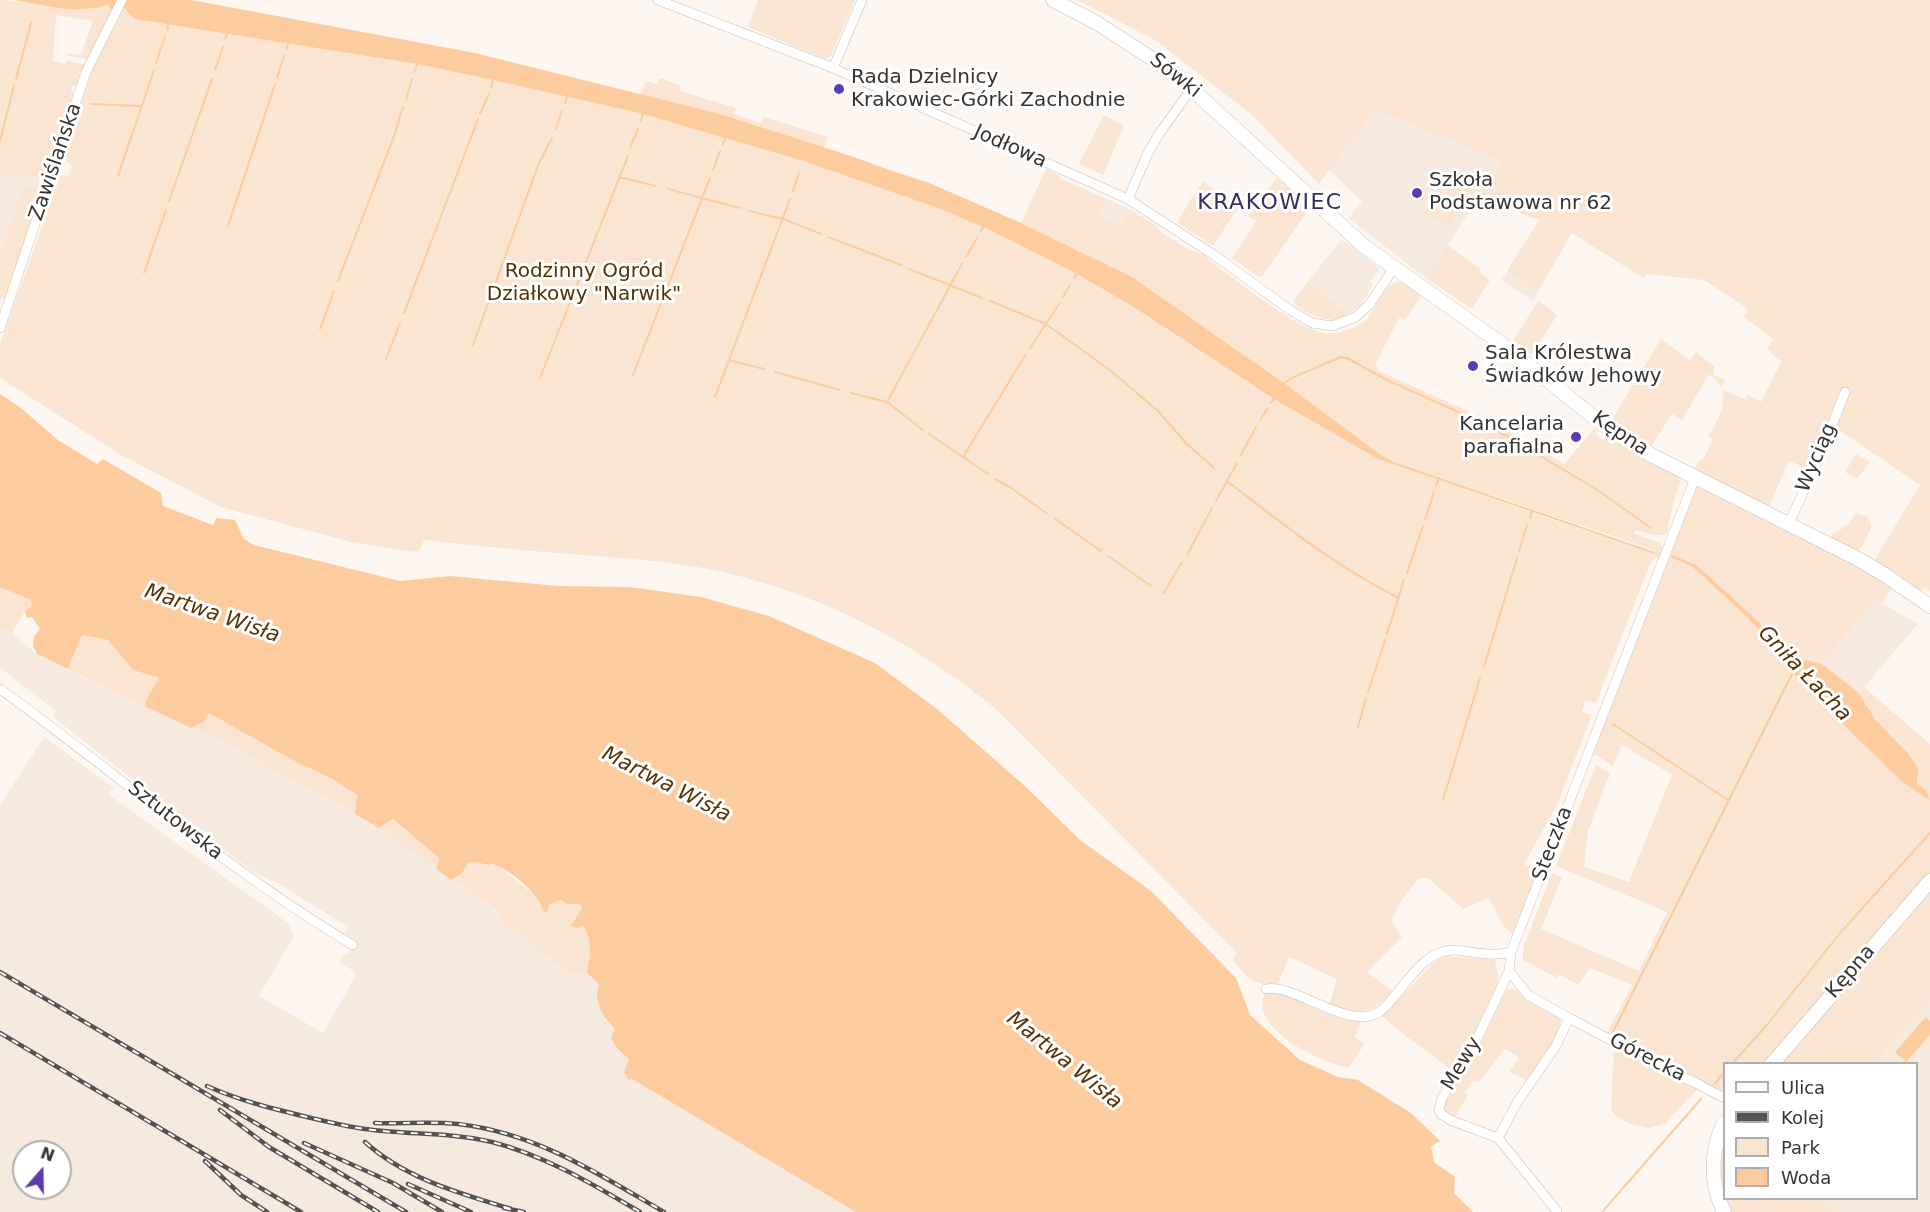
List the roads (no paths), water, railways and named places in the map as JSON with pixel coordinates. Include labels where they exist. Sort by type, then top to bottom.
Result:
[{"type":"street","name":"Zawiślańska","points":[[0,328],[86,72],[122,0]]},
{"type":"street","name":"Jodłowa","points":[[658,0],[833,68],[1128,199],[1312,323],[1332,326],[1356,317],[1369,305],[1394,268]]},
{"type":"street","points":[[833,68],[862,0]]},
{"type":"street","name":"Sówki","points":[[1053,0],[1154,58],[1192,88],[1283,172]]},
{"type":"street","points":[[1128,199],[1158,134],[1192,88]]},
{"type":"street","name":"Kępna","points":[[1283,172],[1344,229],[1394,268],[1506,347],[1606,427],[1651,455],[1872,567],[1930,606]]},
{"type":"street","name":"Wyciąg","points":[[1789,523],[1820,456],[1845,392]]},
{"type":"street","name":"Steczka","points":[[1511,952],[1668,542],[1695,478]]},
{"type":"street","name":"Sztutowska","points":[[0,689],[55,728],[266,890],[353,945]]},
{"type":"street","name":"Kępna","points":[[1774,1062],[1930,881]]},
{"type":"street","points":[[1266,989],[1281,990],[1326,1008],[1368,1017],[1377,1014],[1387,1006],[1419,968],[1438,952],[1453,950],[1501,955],[1511,952],[1509,971]]},
{"type":"street","name":"Górecka","points":[[1509,971],[1528,994],[1673,1073],[1723,1097]]},
{"type":"street","name":"Mewy","points":[[1498,1138],[1446,1118],[1441,1114],[1439,1107],[1444,1092],[1471,1052],[1509,971]]},
{"type":"street","points":[[1557,1211],[1498,1138],[1518,1101],[1556,1046],[1569,1018]]},
{"type":"street","points":[[1723,1128],[1716,1147],[1713,1171],[1716,1193],[1724,1212]]},
{"type":"water","points":[[15,0],[191,0],[475,53],[720,114],[851,156],[927,182],[1021,223],[1132,277],[1394,462],[1655,552],[1655,554],[1378,459],[1274,399],[1132,306],[1077,274],[983,227],[935,207],[803,161],[643,114],[417,64],[134,19],[124,8],[111,9],[107,5],[73,9]]},
{"type":"water","name":"Martwa Wisła","points":[[0,394],[21,408],[58,440],[97,464],[103,459],[161,493],[163,506],[213,525],[216,518],[235,520],[244,539],[254,545],[400,581],[450,576],[558,586],[630,587],[701,597],[769,616],[875,663],[937,709],[1027,788],[1080,840],[1151,891],[1236,978],[1250,1015],[1300,1060],[1338,1077],[1358,1080],[1411,1113],[1440,1141],[1431,1146],[1434,1162],[1455,1177],[1454,1193],[1473,1212],[856,1212],[632,1079],[628,1080],[624,1072],[629,1059],[618,1050],[611,1038],[615,1029],[600,1009],[597,997],[599,984],[587,973],[590,955],[586,931],[583,926],[576,928],[571,926],[582,908],[580,904],[567,904],[561,900],[549,905],[547,913],[544,912],[529,889],[507,871],[491,863],[489,865],[469,863],[460,875],[451,880],[436,869],[439,858],[393,819],[379,828],[355,814],[357,795],[331,778],[296,762],[209,713],[204,722],[191,728],[146,707],[146,700],[159,678],[133,670],[108,640],[82,635],[68,669],[37,654],[33,646],[34,637],[40,629],[32,617],[27,618],[25,611],[32,606],[31,600],[0,587]]},
{"type":"water","name":"Gniła Łacha","points":[[1673,555],[1702,570],[1759,622],[1773,642],[1785,651],[1805,660],[1822,664],[1858,692],[1875,719],[1907,752],[1918,768],[1917,784],[1926,790],[1930,801],[1900,780],[1849,730],[1776,656],[1746,616],[1703,576],[1691,566],[1672,558]]},
{"type":"water","points":[[1926,1017],[1930,1021],[1930,1035],[1906,1062],[1895,1052]]},
{"type":"waterway","points":[[16,79],[31,23]]},
{"type":"waterway","points":[[167,30],[169,23]]},
{"type":"waterway","points":[[225,39],[227,33]]},
{"type":"waterway","points":[[156,63],[165,36]]},
{"type":"waterway","points":[[287,49],[288,43]]},
{"type":"waterway","points":[[215,70],[223,47]]},
{"type":"waterway","points":[[277,78],[284,56]]},
{"type":"waterway","points":[[414,72],[417,64]]},
{"type":"waterway","points":[[118,176],[154,70]]},
{"type":"waterway","points":[[169,201],[212,79]]},
{"type":"waterway","points":[[406,100],[412,79]]},
{"type":"waterway","points":[[491,87],[493,80]]},
{"type":"waterway","points":[[228,226],[275,84]]},
{"type":"waterway","points":[[0,141],[14,86]]},
{"type":"waterway","points":[[480,114],[489,94]]},
{"type":"waterway","points":[[565,103],[567,97]]},
{"type":"waterway","points":[[91,104],[141,106]]},
{"type":"waterway","points":[[338,281],[393,139],[403,107]]},
{"type":"waterway","points":[[556,129],[562,111]]},
{"type":"waterway","points":[[641,121],[643,114]]},
{"type":"waterway","points":[[404,313],[478,119]]},
{"type":"waterway","points":[[630,148],[638,129]]},
{"type":"waterway","points":[[723,144],[726,137]]},
{"type":"waterway","points":[[473,345],[539,163],[552,138]]},
{"type":"waterway","points":[[713,170],[720,151]]},
{"type":"waterway","points":[[540,378],[628,156]]},
{"type":"waterway","points":[[793,191],[799,173]]},
{"type":"waterway","points":[[619,177],[656,186]]},
{"type":"waterway","points":[[633,375],[710,178]]},
{"type":"waterway","points":[[668,189],[740,208]]},
{"type":"waterway","points":[[715,397],[790,199]]},
{"type":"waterway","points":[[144,273],[166,210]]},
{"type":"waterway","points":[[749,211],[783,219],[821,234]]},
{"type":"waterway","points":[[981,231],[983,227]]},
{"type":"waterway","points":[[828,237],[901,265]]},
{"type":"waterway","points":[[966,257],[977,238]]},
{"type":"waterway","points":[[851,393],[887,402],[962,264]]},
{"type":"waterway","points":[[909,269],[982,298]]},
{"type":"waterway","points":[[1074,278],[1077,274]]},
{"type":"waterway","points":[[1063,297],[1070,285]]},
{"type":"waterway","points":[[320,329],[334,291]]},
{"type":"waterway","points":[[990,301],[1046,324],[1111,371],[1158,411],[1186,443],[1214,468]]},
{"type":"waterway","points":[[1030,348],[1059,304]]},
{"type":"waterway","points":[[386,359],[400,323]]},
{"type":"waterway","points":[[929,434],[963,457],[1026,354]]},
{"type":"waterway","points":[[1284,383],[1341,357],[1347,358],[1387,380],[1485,424],[1596,489],[1651,528]]},
{"type":"waterway","points":[[728,360],[764,369]]},
{"type":"waterway","points":[[775,372],[840,390]]},
{"type":"waterway","points":[[1271,403],[1274,399]]},
{"type":"waterway","points":[[887,402],[923,430]]},
{"type":"waterway","points":[[1260,420],[1267,409]]},
{"type":"waterway","points":[[1241,455],[1256,427]]},
{"type":"waterway","points":[[963,457],[988,474]]},
{"type":"waterway","points":[[1237,463],[1227,481],[1354,573],[1399,598]]},
{"type":"waterway","name":"Gniła Łacha","points":[[1436,486],[1439,478]]},
{"type":"waterway","points":[[995,479],[1046,513]]},
{"type":"waterway","points":[[1216,501],[1227,481]]},
{"type":"waterway","points":[[1425,520],[1434,492]]},
{"type":"waterway","points":[[1187,555],[1212,508]]},
{"type":"waterway","points":[[1530,518],[1532,511]]},
{"type":"waterway","points":[[1054,518],[1101,551]]},
{"type":"waterway","points":[[1519,551],[1527,525]]},
{"type":"waterway","points":[[1407,573],[1423,526]]},
{"type":"waterway","points":[[1108,556],[1151,586]]},
{"type":"waterway","points":[[1484,667],[1517,558]]},
{"type":"waterway","points":[[1163,594],[1182,562]]},
{"type":"waterway","points":[[1387,634],[1404,580]]},
{"type":"waterway","points":[[1368,692],[1385,640]]},
{"type":"waterway","points":[[1612,1034],[1793,672]]},
{"type":"waterway","points":[[1443,800],[1480,678]]},
{"type":"waterway","points":[[1358,727],[1366,698]]},
{"type":"waterway","points":[[1613,724],[1728,800]]},
{"type":"waterway","name":"Gniła Łacha","points":[[1734,1062],[1766,1026],[1841,932],[1930,833]]},
{"type":"waterway","name":"Gniła Łacha","points":[[1715,1083],[1723,1074]]},
{"type":"waterway","name":"Gniła Łacha","points":[[1602,1212],[1701,1099]]},
{"type":"railway","points":[[0,972],[406,1212]]},
{"type":"railway","points":[[0,1033],[301,1212]]},
{"type":"railway","points":[[207,1086],[266,1107],[349,1126],[492,1142],[550,1163],[640,1212]]},
{"type":"railway","points":[[220,1110],[269,1147],[378,1212]]},
{"type":"railway","points":[[375,1123],[458,1124],[514,1136],[590,1169],[664,1212]]},
{"type":"railway","points":[[365,1142],[381,1155],[416,1175],[453,1191],[511,1209]]},
{"type":"railway","points":[[304,1143],[393,1183],[442,1212]]},
{"type":"railway","points":[[205,1161],[241,1195],[267,1212]]},
{"type":"railway","points":[[408,1184],[471,1212]]},
{"type":"railway","points":[[504,1208],[524,1212]]},
{"type":"place","name":"Rada Dzielnicy Krakowiec-Górki Zachodnie","points":[[839,89]]},
{"type":"place","name":"Szkoła Podstawowa nr 62","points":[[1417,193]]},
{"type":"place","name":"Sala Królestwa Świadków Jehowy","points":[[1473,366]]},
{"type":"place","name":"Kancelaria parafialna","points":[[1576,437]]},
{"type":"district","name":"KRAKOWIEC","points":[[1270,203]]},
{"type":"park label","name":"Rodzinny Ogród Działkowy \"Narwik\"","points":[[584,284]]}]
